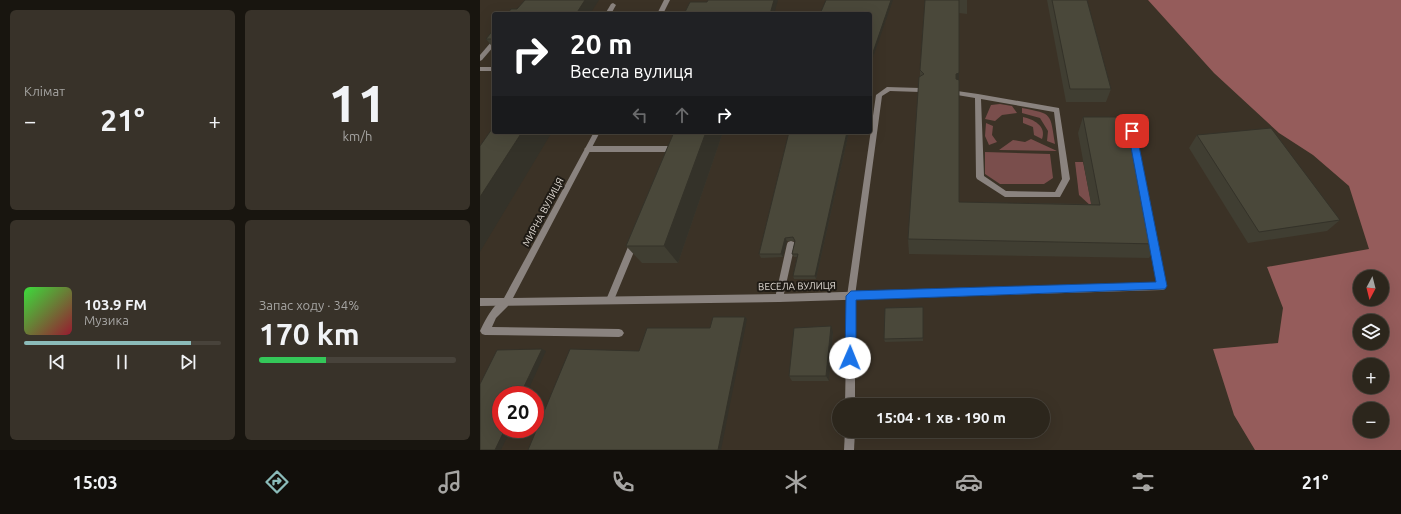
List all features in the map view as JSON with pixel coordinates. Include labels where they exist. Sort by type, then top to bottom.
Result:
[{"type":"street","points":[[661,12],[667,0]]},
{"type":"street","points":[[609,12],[613,5]]},
{"type":"street","points":[[480,59],[492,44]]},
{"type":"street","points":[[480,69],[492,69]]},
{"type":"street","points":[[850,398],[851,296],[879,95],[889,89],[920,90]]},
{"type":"street","points":[[958,93],[978,96],[1057,110],[1066,179],[1056,195],[1005,194],[980,177],[978,96]]},
{"type":"street","points":[[1129,116],[1147,209]]},
{"type":"street","name":"МИРНА ВУЛИЦЯ","points":[[596,134],[507,301],[493,315],[485,332],[619,333]]},
{"type":"street","points":[[588,149],[672,149],[666,163]]},
{"type":"street","name":"ВЕСЕЛА ВУЛИЦЯ","points":[[480,302],[779,298],[1162,286],[1152,232]]},
{"type":"street","points":[[610,300],[636,235]]},
{"type":"street","points":[[779,298],[791,244]]},
{"type":"street","points":[[849,450],[850,438]]},
{"type":"shaded area","points":[[1148,0],[1401,0],[1401,450],[1255,450],[1234,415],[1213,349],[1278,343],[1283,308],[1267,267],[1369,249],[1349,186],[1313,155],[1279,133],[1214,73]]},
{"type":"shaded area","points":[[1000,104],[1012,106],[1017,113],[1002,115],[995,121],[985,119],[991,105]]},
{"type":"shaded area","points":[[1022,108],[1040,112],[1048,117],[1051,121],[1055,144],[1047,141],[1048,131],[1040,118],[1022,113]]},
{"type":"shaded area","points":[[1023,117],[1035,121],[1041,127],[1043,130],[1042,139],[1034,135],[1033,127],[1023,123]]},
{"type":"shaded area","points":[[986,123],[993,126],[992,135],[997,142],[989,145],[985,136]]},
{"type":"shaded area","points":[[1031,139],[1057,151],[999,150],[1013,140],[1025,142]]},
{"type":"shaded area","points":[[985,152],[1050,154],[1053,178],[1044,184],[1000,184],[985,174]]},
{"type":"shaded area","points":[[1075,162],[1083,162],[1092,207],[1079,195]]},
{"type":"building","points":[[525,0],[585,0],[577,12],[509,12],[511,9],[517,9]]},
{"type":"building","points":[[708,0],[774,0],[771,12],[685,12],[690,2],[707,2]]},
{"type":"building","points":[[826,0],[891,0],[872,55],[872,12],[821,12]]},
{"type":"building","points":[[925,0],[959,0],[959,73],[956,74],[956,79],[959,80],[959,202],[1100,205],[1083,117],[1124,117],[1158,244],[908,239],[919,77],[924,74],[920,70]]},
{"type":"building","points":[[1052,0],[1087,0],[1111,89],[1070,89]]},
{"type":"building","points":[[492,32],[492,39],[486,39]]},
{"type":"building","points":[[1271,128],[1340,220],[1259,232],[1197,135]]},
{"type":"building","points":[[492,129],[492,134],[521,134],[480,197],[480,146]]},
{"type":"building","points":[[673,134],[705,134],[664,246],[626,246]]},
{"type":"building","points":[[789,134],[847,134],[815,276],[793,276],[798,254],[792,254],[795,241],[793,237],[785,238],[781,254],[759,254]]},
{"type":"building","points":[[923,307],[923,338],[884,339],[885,308]]},
{"type":"building","points":[[713,317],[745,317],[718,450],[528,450],[533,438],[544,438],[544,412],[570,349],[639,351],[647,328],[710,328]]},
{"type":"building","points":[[831,326],[826,376],[789,376],[794,328]]},
{"type":"building","points":[[542,349],[524,386],[492,386],[492,438],[501,438],[495,450],[480,450],[480,384],[497,350]]},
{"type":"route","points":[[850,358],[851,296],[1162,286],[1132,131]]}]
